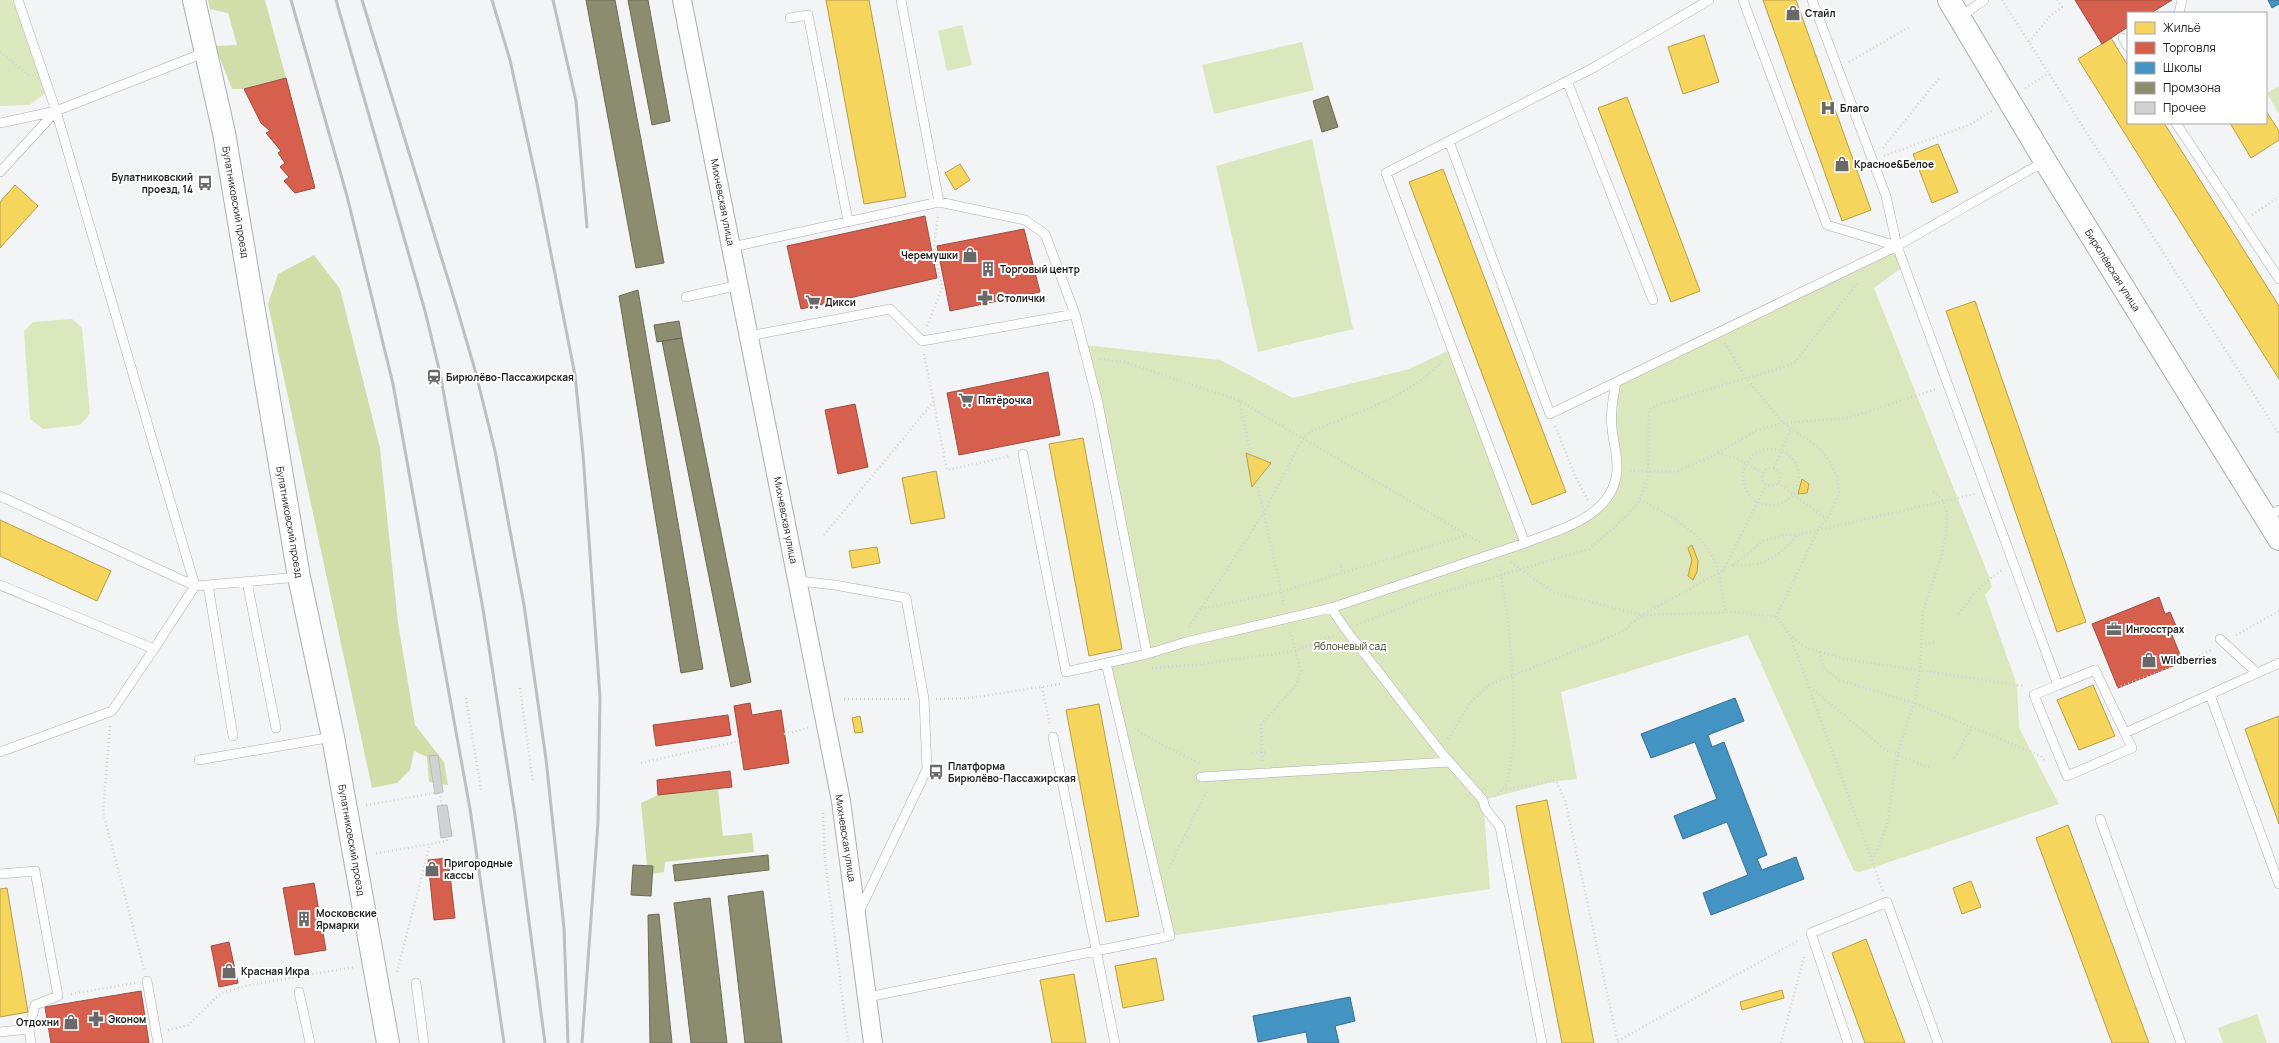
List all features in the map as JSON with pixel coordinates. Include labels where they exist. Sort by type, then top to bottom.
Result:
[{"type":"street","name":"Булатниковский проезд","points":[[194,0],[224,133],[299,577],[333,737],[388,1043]]},
{"type":"street","name":"Михневская улица","points":[[682,0],[799,581],[841,801],[858,915],[873,1043]]},
{"type":"street","name":"Бирюлёвская улица","points":[[1955,8],[2045,161],[2272,514],[2279,539]]},
{"type":"lane","points":[[0,752],[112,711],[195,586],[56,111],[18,0]]},
{"type":"lane","points":[[901,0],[939,202]]},
{"type":"lane","points":[[1526,543],[1386,173],[1567,81],[1709,0]]},
{"type":"lane","points":[[1743,0],[1827,225],[1897,246]]},
{"type":"lane","points":[[1812,0],[1886,196],[1897,246],[2058,684]]},
{"type":"lane","points":[[1955,8],[1984,0]]},
{"type":"lane","points":[[2179,12],[2182,0]]},
{"type":"lane","points":[[790,18],[808,15],[848,221]]},
{"type":"lane","points":[[2122,38],[2127,46]]},
{"type":"lane","points":[[0,123],[56,111],[206,52]]},
{"type":"lane","points":[[1567,81],[1653,300]]},
{"type":"lane","points":[[0,172],[56,111]]},
{"type":"lane","points":[[2177,124],[2279,279]]},
{"type":"lane","points":[[1449,141],[1550,414],[1897,246],[2045,161]]},
{"type":"lane","points":[[732,247],[939,202],[1025,220],[1045,234],[1075,314],[1087,357],[1147,654]]},
{"type":"lane","points":[[686,297],[739,286]]},
{"type":"lane","points":[[749,336],[890,309],[922,341],[1075,314]]},
{"type":"lane","points":[[1023,454],[1066,672],[1147,654],[1177,645],[1331,608],[1526,543],[1579,522],[1595,511],[1610,496],[1617,470],[1611,426],[1612,400],[1616,383]]},
{"type":"lane","points":[[0,496],[195,586],[299,577]]},
{"type":"lane","points":[[799,581],[835,585],[906,598],[924,699],[927,769],[858,915]]},
{"type":"lane","points":[[247,582],[276,728]]},
{"type":"lane","points":[[0,585],[154,648]]},
{"type":"lane","points":[[208,585],[233,736]]},
{"type":"lane","points":[[1331,608],[1346,630],[1440,751],[1483,800],[1485,808],[1500,827],[1542,1043]]},
{"type":"lane","points":[[2221,641],[2257,673]]},
{"type":"lane","points":[[868,997],[1170,936],[1120,717],[1106,663]]},
{"type":"lane","points":[[2125,733],[2279,663]]},
{"type":"lane","points":[[2095,670],[2106,692],[2132,748],[2067,776],[2034,695],[2095,670]]},
{"type":"lane","points":[[2210,695],[2279,884]]},
{"type":"lane","points":[[199,760],[333,737]]},
{"type":"lane","points":[[1053,737],[1115,1043]]},
{"type":"lane","points":[[1201,777],[1449,762]]},
{"type":"lane","points":[[2100,819],[2181,1043]]},
{"type":"lane","points":[[0,874],[35,871],[58,996],[36,1006],[29,1029],[31,1043]]},
{"type":"lane","points":[[1848,1043],[1810,933],[1888,902],[1938,1043]]},
{"type":"lane","points":[[147,981],[158,1043]]},
{"type":"lane","points":[[416,983],[424,1043]]},
{"type":"lane","points":[[299,992],[310,1043]]},
{"type":"lane","points":[[0,1032],[29,1029]]},
{"type":"path","points":[[2002,0],[2279,434]]},
{"type":"path","points":[[2030,42],[2050,16],[2062,7],[2057,0]]},
{"type":"path","points":[[1838,68],[1909,28]]},
{"type":"path","points":[[0,52],[49,91]]},
{"type":"path","points":[[1873,160],[1970,125],[2049,73]]},
{"type":"path","points":[[1873,160],[1940,77]]},
{"type":"path","points":[[2241,221],[2279,197]]},
{"type":"path","points":[[939,202],[934,246],[942,288],[922,341],[947,470],[1023,454]]},
{"type":"path","points":[[1149,668],[1193,665],[1295,651],[1430,596],[1589,549],[1616,526],[1637,505],[1640,499],[1648,477],[1649,410],[1657,405],[1795,362],[1860,279]]},
{"type":"path","points":[[1718,333],[1746,378],[1783,423],[1817,446],[1829,460],[1837,476],[1839,493],[1826,519],[1818,530],[1776,617]]},
{"type":"path","points":[[1177,645],[1263,514],[1303,438],[1312,430],[1383,402],[1430,374],[1452,349]]},
{"type":"path","points":[[1087,357],[1124,362],[1239,401],[1497,552],[1553,592],[1642,615],[1726,612],[1776,617],[1791,636],[1804,647],[1844,659],[2026,686]]},
{"type":"path","points":[[1617,470],[1676,472],[1755,431],[1783,423],[1849,418],[1948,385]]},
{"type":"path","points":[[824,535],[934,401]]},
{"type":"path","points":[[1239,401],[1280,592],[1301,671],[1296,685],[1261,725],[1263,773]]},
{"type":"path","points":[[1550,414],[1576,478],[1595,511]]},
{"type":"path","points":[[1774,468],[1792,428]]},
{"type":"path","points":[[1765,449],[1782,451],[1790,456],[1798,470],[1799,486],[1795,495],[1782,504],[1762,505],[1748,495],[1744,484],[1743,472],[1746,464],[1756,453],[1765,449]]},
{"type":"path","points":[[1717,452],[1762,472]]},
{"type":"path","points":[[1762,472],[1765,469],[1774,468]]},
{"type":"path","points":[[1762,472],[1762,482],[1766,485],[1774,486],[1778,483],[1780,475],[1774,468]]},
{"type":"path","points":[[1778,483],[1826,519]]},
{"type":"path","points":[[1723,571],[1766,485]]},
{"type":"path","points":[[1872,861],[1887,825],[1898,756],[1914,703],[1920,670],[1923,612],[1942,555],[1946,533],[1947,513],[1943,502],[1932,490]]},
{"type":"path","points":[[1440,751],[1470,704],[1489,685],[1622,632],[1642,615],[1733,565],[1763,541],[1786,535],[1797,535],[1987,491]]},
{"type":"path","points":[[1640,499],[1678,522],[1699,537],[1713,557],[1719,573],[1726,612]]},
{"type":"path","points":[[1201,609],[1280,592],[1467,535]]},
{"type":"path","points":[[1733,565],[1757,565],[1775,558],[1797,535]]},
{"type":"path","points":[[1485,808],[1507,784],[1514,741],[1513,676],[1497,552]]},
{"type":"path","points":[[1959,614],[1973,594],[1989,577],[2014,564]]},
{"type":"path","points":[[1341,566],[1343,573]]},
{"type":"path","points":[[1680,589],[1680,595]]},
{"type":"path","points":[[2106,692],[2198,657],[2221,641],[2279,611]]},
{"type":"path","points":[[1791,636],[1888,902]]},
{"type":"path","points":[[1921,644],[1937,642]]},
{"type":"path","points":[[1819,651],[1825,669],[1839,680],[1914,703],[2041,756],[2046,762]]},
{"type":"path","points":[[844,699],[970,698],[1065,683]]},
{"type":"path","points":[[1042,687],[1053,737]]},
{"type":"path","points":[[1810,687],[1886,750],[1930,768]]},
{"type":"path","points":[[520,688],[533,783]]},
{"type":"path","points":[[466,698],[481,790]]},
{"type":"path","points":[[58,996],[147,981],[103,812],[112,711]]},
{"type":"path","points":[[1120,717],[1153,740],[1219,776],[1184,834],[1160,889]]},
{"type":"path","points":[[1954,758],[1972,727]]},
{"type":"path","points":[[784,734],[808,728],[810,736]]},
{"type":"path","points":[[641,763],[739,741]]},
{"type":"path","points":[[1252,753],[1268,752]]},
{"type":"path","points":[[363,806],[436,793],[432,758],[435,758],[447,841],[373,854]]},
{"type":"path","points":[[1502,790],[1556,781],[1562,793],[1618,1042],[1810,933]]},
{"type":"path","points":[[823,812],[824,859],[848,1043]]},
{"type":"path","points":[[1184,834],[1190,839]]},
{"type":"path","points":[[396,976],[430,844]]},
{"type":"path","points":[[1781,1043],[1810,933]]},
{"type":"path","points":[[156,1033],[188,1025],[221,993],[255,984],[358,967]]},
{"type":"green space","points":[[0,0],[18,0],[49,91],[29,105],[0,106]]},
{"type":"green space","points":[[208,0],[265,0],[286,78],[244,89],[232,89],[215,46],[237,45],[228,13],[210,9]]},
{"type":"green space","points":[[962,25],[972,65],[947,71],[938,31]]},
{"type":"green space","points":[[1302,42],[1314,90],[1214,114],[1202,65]]},
{"type":"green space","points":[[2279,86],[2279,114],[2267,93]]},
{"type":"green space","points":[[1312,139],[1353,329],[1258,352],[1216,166]]},
{"type":"green space","name":"Яблоневый сад","points":[[1897,246],[1904,266],[1874,288],[1989,577],[1992,587],[1985,595],[2017,685],[2019,728],[2059,804],[1860,872],[1854,871],[1748,635],[1561,692],[1577,779],[1556,781],[1483,800],[1490,889],[1170,936],[1106,663],[1146,654],[1084,345],[1220,360],[1293,398],[1409,369],[1452,349],[1525,543],[1595,511],[1617,470],[1611,426],[1616,383]]},
{"type":"green space","points":[[314,255],[340,289],[380,448],[398,623],[415,725],[444,762],[448,785],[429,782],[427,757],[414,751],[410,770],[397,783],[372,788],[268,304],[278,274]]},
{"type":"green space","points":[[72,319],[82,328],[90,414],[80,425],[43,429],[30,419],[24,331],[33,322]]},
{"type":"green space","points":[[718,789],[723,836],[752,833],[754,852],[665,862],[664,872],[652,874],[653,866],[647,865],[641,803],[658,795]]},
{"type":"green space","points":[[2257,1014],[2267,1043],[2223,1043],[2218,1028]]},
{"type":"building: Жильё","points":[[826,0],[869,0],[906,197],[864,204]]},
{"type":"building: Жильё","points":[[1763,0],[1796,0],[1871,210],[1842,221]]},
{"type":"building: Жильё","points":[[1704,35],[1719,82],[1683,94],[1668,47]]},
{"type":"building: Жильё","points":[[2111,38],[2127,64],[2127,124],[2165,124],[2279,306],[2279,379],[2078,59]]},
{"type":"building: Жильё","points":[[1627,97],[1700,291],[1671,302],[1598,108]]},
{"type":"building: Жильё","points":[[2267,113],[2279,131],[2279,140],[2251,158],[2231,124],[2267,124]]},
{"type":"building: Жильё","points":[[1938,144],[1958,192],[1932,203],[1913,154]]},
{"type":"building: Жильё","points":[[960,164],[970,180],[955,190],[945,173]]},
{"type":"building: Жильё","points":[[1443,169],[1566,492],[1532,505],[1409,182]]},
{"type":"building: Жильё","points":[[15,185],[38,206],[0,248],[0,202]]},
{"type":"building: Жильё","points":[[1975,301],[2086,622],[2057,632],[1946,311]]},
{"type":"building: Жильё","points":[[1083,438],[1122,649],[1089,656],[1049,444]]},
{"type":"building: Жильё","points":[[1246,453],[1271,463],[1252,487]]},
{"type":"building: Жильё","points":[[936,471],[945,518],[911,524],[902,478]]},
{"type":"building: Жильё","points":[[1802,479],[1809,484],[1807,493],[1798,494]]},
{"type":"building: Жильё","points":[[0,520],[111,571],[97,601],[0,556]]},
{"type":"building: Жильё","points":[[1692,545],[1698,561],[1697,572],[1693,580],[1688,576],[1692,560],[1688,548]]},
{"type":"building: Жильё","points":[[877,547],[880,563],[852,568],[849,551]]},
{"type":"building: Жильё","points":[[2093,685],[2115,736],[2079,750],[2057,700]]},
{"type":"building: Жильё","points":[[1099,704],[1139,916],[1106,922],[1066,710]]},
{"type":"building: Жильё","points":[[860,716],[863,732],[855,733],[852,718]]},
{"type":"building: Жильё","points":[[2279,716],[2279,824],[2245,729]]},
{"type":"building: Жильё","points":[[1547,800],[1594,1043],[1562,1043],[1522,839],[1516,806]]},
{"type":"building: Жильё","points":[[2068,825],[2149,1043],[2112,1043],[2036,838]]},
{"type":"building: Жильё","points":[[1971,881],[1981,907],[1962,914],[1953,888]]},
{"type":"building: Жильё","points":[[7,888],[28,1012],[0,1017],[0,889]]},
{"type":"building: Жильё","points":[[1866,939],[1905,1043],[1865,1043],[1832,953]]},
{"type":"building: Жильё","points":[[1156,958],[1164,1000],[1123,1008],[1115,966]]},
{"type":"building: Жильё","points":[[1074,974],[1086,1043],[1052,1043],[1040,980]]},
{"type":"building: Жильё","points":[[1782,990],[1784,998],[1742,1010],[1740,1002]]},
{"type":"building: Торговля","points":[[2075,0],[2172,0],[2153,12],[2127,12],[2127,28],[2102,44]]},
{"type":"building: Торговля","points":[[286,78],[315,188],[295,193],[284,181],[289,177],[280,167],[285,163],[278,153],[281,151],[266,133],[270,131],[261,123],[244,89]]},
{"type":"building: Торговля","points":[[925,216],[937,278],[801,309],[787,246]]},
{"type":"building: Торговля","name":"Торговый центр","points":[[1024,229],[1040,292],[950,311],[937,246]]},
{"type":"building: Торговля","points":[[1048,372],[1060,435],[959,455],[947,393]]},
{"type":"building: Торговля","points":[[855,404],[868,467],[838,474],[825,410]]},
{"type":"building: Торговля","points":[[2159,597],[2165,614],[2170,612],[2176,626],[2170,630],[2183,662],[2118,688],[2092,624]]},
{"type":"building: Торговля","points":[[750,703],[752,715],[781,710],[789,763],[744,770],[734,706]]},
{"type":"building: Торговля","points":[[728,715],[731,735],[656,746],[653,725]]},
{"type":"building: Торговля","points":[[730,771],[732,787],[658,795],[657,780]]},
{"type":"building: Торговля","points":[[448,858],[455,918],[434,920],[428,860]]},
{"type":"building: Торговля","name":"Московские Ярмарки","points":[[314,883],[326,950],[295,955],[283,888]]},
{"type":"building: Торговля","points":[[229,942],[238,983],[219,987],[211,946]]},
{"type":"building: Торговля","points":[[141,991],[149,1043],[51,1043],[45,1007]]},
{"type":"building: Школы","points":[[2268,0],[2279,0],[2279,4],[2272,8]]},
{"type":"building: Школы","points":[[1735,698],[1744,721],[1708,735],[1712,747],[1724,742],[1767,855],[1757,859],[1762,870],[1796,857],[1804,879],[1711,915],[1703,893],[1748,875],[1727,822],[1683,839],[1674,816],[1717,799],[1695,742],[1651,758],[1641,734]]},
{"type":"building: Школы","points":[[1350,997],[1355,1021],[1335,1026],[1339,1043],[1308,1043],[1306,1032],[1258,1042],[1253,1016]]},
{"type":"building: Промзона","points":[[586,0],[615,0],[664,263],[636,268]]},
{"type":"building: Промзона","points":[[628,0],[648,0],[670,121],[652,125]]},
{"type":"building: Промзона","points":[[1328,96],[1338,127],[1322,132],[1313,101]]},
{"type":"building: Промзона","points":[[638,290],[703,669],[681,673],[619,296]]},
{"type":"building: Промзона","points":[[679,321],[682,338],[657,342],[654,325]]},
{"type":"building: Промзона","points":[[682,338],[751,682],[731,687],[662,341]]},
{"type":"building: Промзона","points":[[768,855],[769,870],[675,881],[673,865]]},
{"type":"building: Промзона","points":[[633,865],[653,866],[651,896],[631,895]]},
{"type":"building: Промзона","points":[[763,891],[782,1043],[745,1043],[728,896]]},
{"type":"building: Промзона","points":[[710,898],[727,1043],[691,1043],[674,903]]},
{"type":"building: Промзона","points":[[659,914],[672,1043],[650,1043],[648,915]]},
{"type":"building: Прочее","points":[[438,755],[443,792],[435,794],[429,756]]},
{"type":"building: Прочее","points":[[447,805],[452,836],[441,838],[437,806]]},
{"type":"railway","points":[[291,0],[347,196],[393,384],[470,809],[504,1043]]},
{"type":"railway","points":[[336,0],[425,311],[440,373],[483,609],[515,815],[545,1043]]},
{"type":"railway","points":[[362,0],[456,305],[475,370],[495,451],[524,605],[546,759],[564,928],[568,1043]]},
{"type":"railway","points":[[492,0],[510,60],[537,183],[575,375],[583,454],[600,697],[598,822],[582,1043]]},
{"type":"railway","points":[[553,0],[576,101],[587,227]]},
{"type":"place","name":"Стайл","points":[[1793,13]]},
{"type":"place","name":"Благо","points":[[1828,108]]},
{"type":"place","name":"Красное&Белое","points":[[1842,164]]},
{"type":"place","name":"Булатниковский проезд, 14","points":[[205,183]]},
{"type":"place","name":"Черемушки","points":[[970,255]]},
{"type":"place","name":"Торговый центр","points":[[988,269]]},
{"type":"place","name":"Столички","points":[[985,298]]},
{"type":"place","name":"Дикси","points":[[813,302]]},
{"type":"place","name":"Бирюлёво-Пассажирская","points":[[434,377]]},
{"type":"place","name":"Пятёрочка","points":[[966,400]]},
{"type":"place","name":"Ингосстрах","points":[[2114,629]]},
{"type":"place","name":"Wildberries","points":[[2149,660]]},
{"type":"place","name":"Платформа Бирюлёво-Пассажирская","points":[[936,772]]},
{"type":"place","name":"Пригородные кассы","points":[[432,869]]},
{"type":"place","name":"Московские Ярмарки","points":[[304,919]]},
{"type":"place","name":"Красная Икра","points":[[229,971]]},
{"type":"place","name":"Эконом","points":[[96,1019]]},
{"type":"place","name":"Отдохни","points":[[71,1022]]}]
